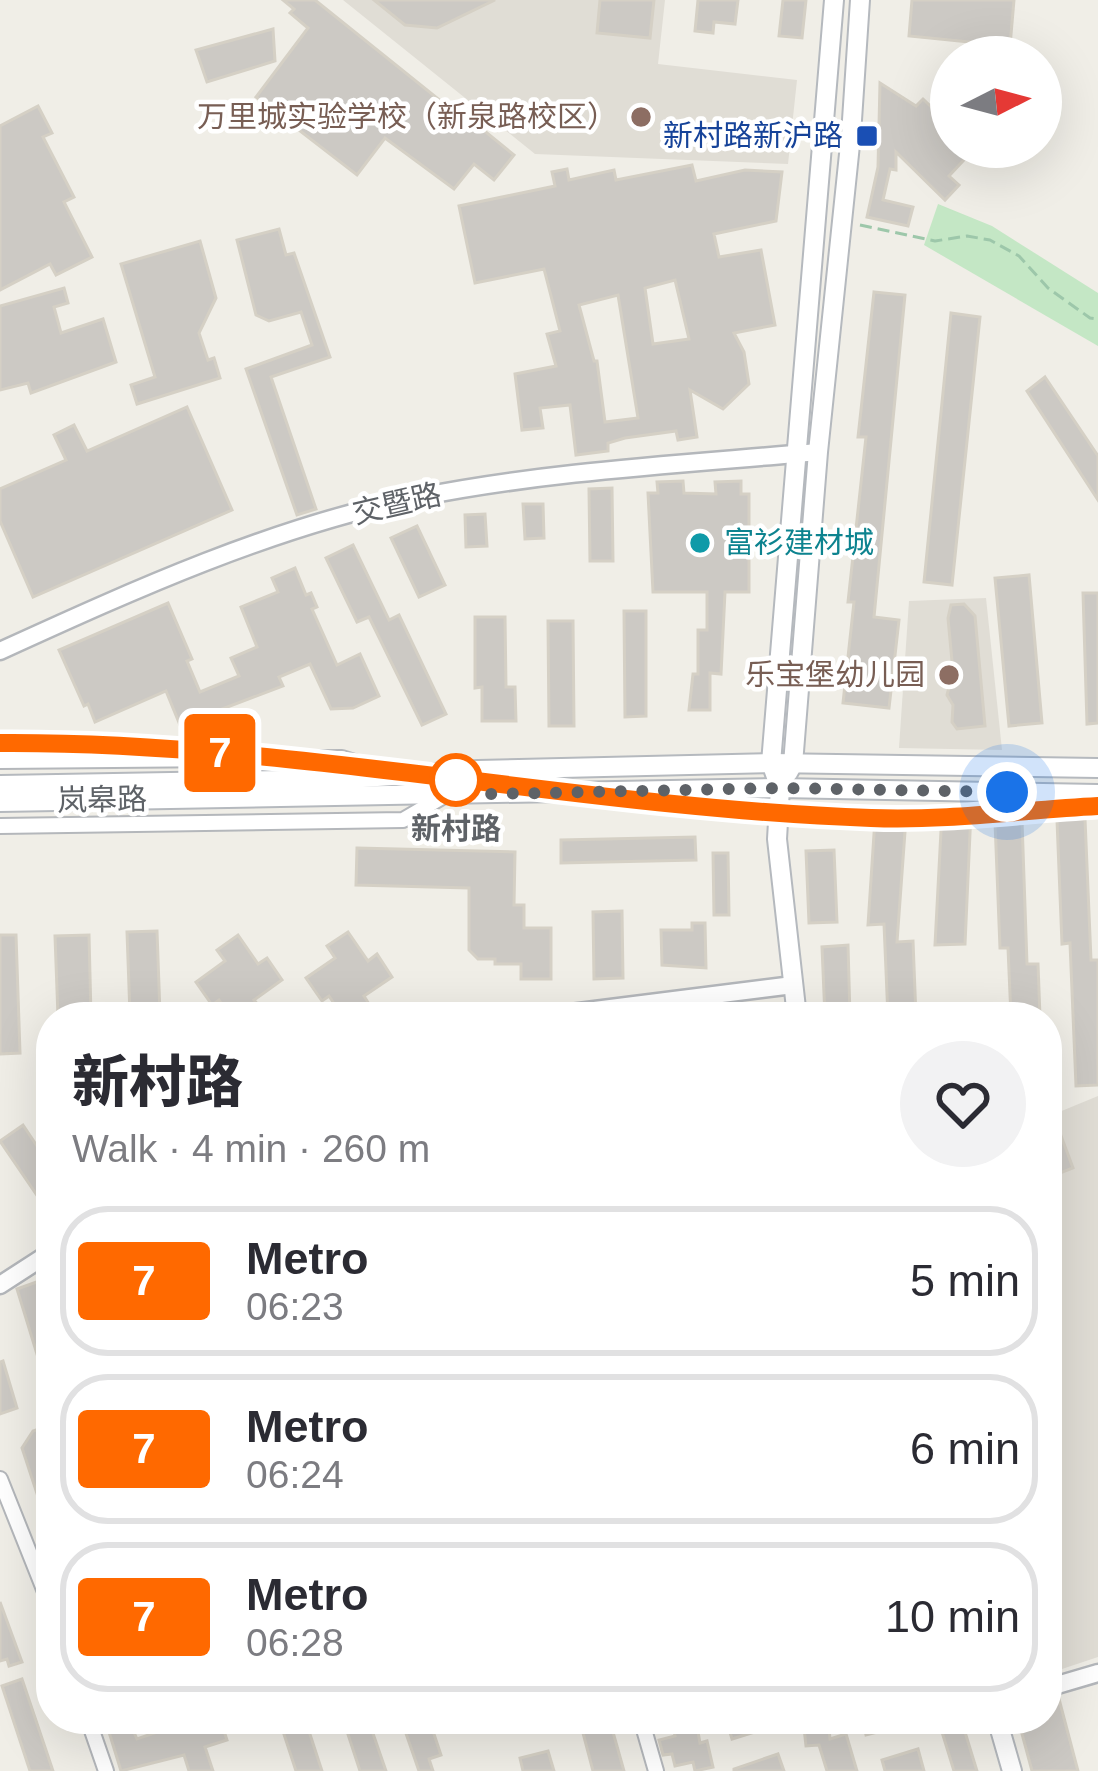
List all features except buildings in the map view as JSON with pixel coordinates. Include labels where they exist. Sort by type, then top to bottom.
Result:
[{"type":"main road","points":[[795,1002],[777,839],[780,788],[771,763],[834,0]]},
{"type":"main road","points":[[780,788],[793,764],[860,0]]},
{"type":"main road","name":"岚皋路","points":[[4,793],[478,770],[771,763],[1098,768]]},
{"type":"main road","name":"岚皋路","points":[[4,793],[445,795],[780,788],[1098,794]]},
{"type":"main road","points":[[1001,1734],[1012,1771]]},
{"type":"street","name":"交暨路","points":[[0,651],[154,580],[367,510],[471,488],[818,452]]},
{"type":"street","points":[[0,761],[342,758],[397,776]]},
{"type":"street","points":[[0,826],[403,820],[445,795]]},
{"type":"street","points":[[658,1002],[793,985]]},
{"type":"street","points":[[0,1285],[36,1262]]},
{"type":"street","points":[[0,1479],[36,1569]]},
{"type":"street","points":[[1062,1684],[1098,1673]]},
{"type":"street","points":[[93,1734],[106,1771]]},
{"type":"street","points":[[645,1734],[656,1771]]},
{"type":"path","points":[[842,221],[935,241],[967,236],[990,240],[1019,256],[1048,288],[1098,320]]},
{"type":"shaded area","name":"万里城实验学校（新泉路校区）","points":[[343,0],[665,0],[658,64],[797,80],[788,164],[535,154]]},
{"type":"shaded area","name":"乐宝堡幼儿园","points":[[986,598],[1002,750],[899,748],[909,601]]},
{"type":"shaded area","points":[[1098,1096],[1098,1657],[1062,1669],[1062,1111]]},
{"type":"green space","points":[[938,204],[992,226],[1098,293],[1098,346],[924,245]]},
{"type":"metro line","name":"7","points":[[0,743],[100,742],[816,816],[983,818],[1098,806]]},
{"type":"place","name":"万里城实验学校（新泉路校区）","points":[[641,117]]},
{"type":"place","name":"新村路新沪路","points":[[867,136]]},
{"type":"place","name":"富衫建材城","points":[[700,543]]},
{"type":"place","name":"乐宝堡幼儿园","points":[[949,675]]},
{"type":"place","name":"新村路","points":[[456,780]]},
{"type":"route","points":[[456,780],[445,795],[780,788],[1007,792]]}]
